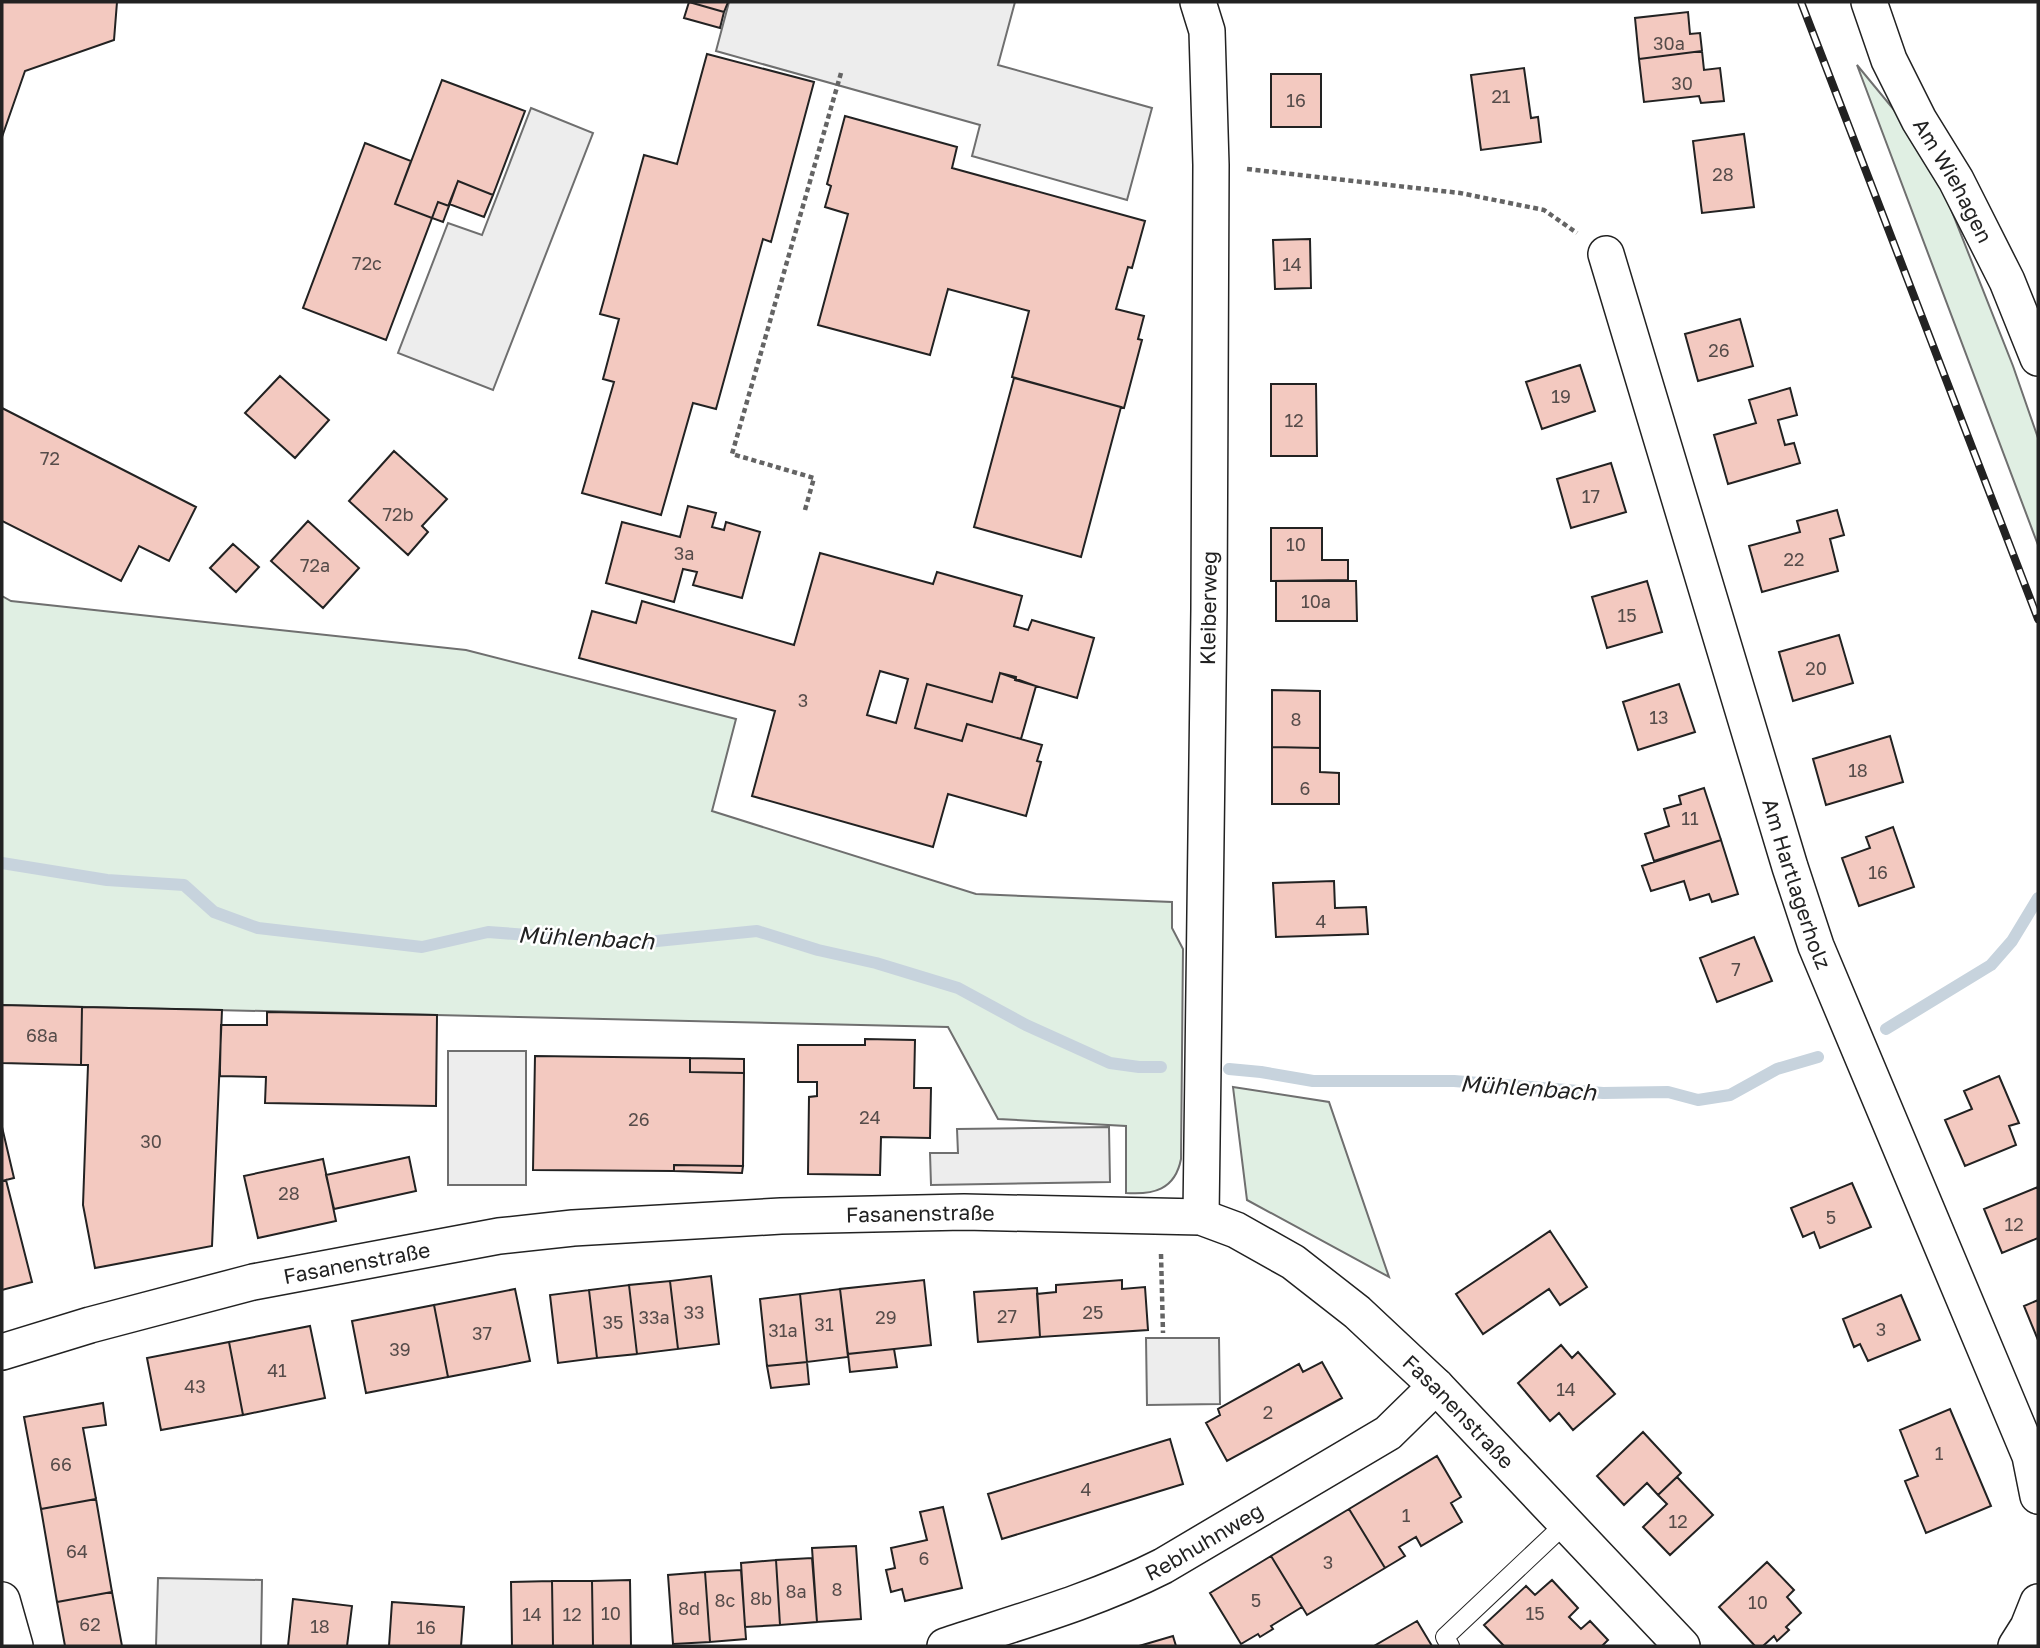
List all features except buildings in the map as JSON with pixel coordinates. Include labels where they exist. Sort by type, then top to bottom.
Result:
[{"type":"street","name":"Kleiberweg","points":[[1198,2],[1207,30],[1211,165],[1209,609],[1201,1217]]},
{"type":"street","name":"Am Wiehagen","points":[[1869,2],[1889,60],[1919,120],[1956,180],[2007,281],[2038,358]]},
{"type":"street","name":"Am Hartlagerholz","points":[[1606,254],[1816,946],[2030,1456],[2038,1496]]},
{"type":"street","name":"Fasanenstraße","points":[[2,1352],[90,1325],[253,1282],[523,1234],[573,1228],[781,1216],[964,1212],[1201,1217],[1236,1230],[1293,1262],[1357,1311],[1436,1386],[1682,1646]]},
{"type":"street","name":"Rebhuhnweg","points":[[945,1646],[1128,1584],[1163,1566],[1388,1433],[1436,1386]]},
{"type":"street","points":[[2,1600],[15,1646]]},
{"type":"street","points":[[2016,1646],[2028,1627],[2038,1602]]},
{"type":"lane","points":[[1450,1646],[1444,1637],[1566,1523]]},
{"type":"path","points":[[805,510],[814,478],[732,454],[841,73]]},
{"type":"path","points":[[1211,165],[1460,192],[1545,210],[1606,254]]},
{"type":"path","points":[[1160,1216],[1163,1333]]},
{"type":"green space","points":[[1857,65],[1928,151],[2013,366],[2038,438],[2038,545]]},
{"type":"green space","points":[[2,596],[11,601],[466,650],[736,719],[712,811],[976,894],[1172,902],[1172,928],[1183,949],[1181,1159],[1174,1178],[1154,1191],[1126,1193],[1126,1126],[998,1119],[948,1027],[2,1005]]},
{"type":"green space","points":[[1233,1087],[1329,1102],[1389,1277],[1247,1200]]},
{"type":"shaded area","points":[[729,2],[1015,2],[998,65],[1152,108],[1127,200],[972,156],[980,125],[716,51]]},
{"type":"shaded area","points":[[531,108],[593,133],[493,390],[398,353],[448,223],[482,235]]},
{"type":"shaded area","points":[[448,1051],[526,1051],[526,1185],[448,1185]]},
{"type":"shaded area","points":[[1109,1127],[1110,1182],[931,1185],[930,1153],[958,1153],[957,1129]]},
{"type":"shaded area","points":[[1146,1338],[1219,1338],[1220,1404],[1147,1405]]},
{"type":"shaded area","points":[[158,1578],[262,1580],[261,1646],[156,1646]]},
{"type":"waterway","name":"Mühlenbach","points":[[2,863],[107,880],[184,885],[214,912],[258,928],[422,947],[488,932],[637,943],[757,931],[958,988],[1026,1025],[1110,1063],[1161,1067]]},
{"type":"waterway","name":"Mühlenbach","points":[[1886,1029],[1991,965],[2012,941],[2038,898]]},
{"type":"waterway","name":"Mühlenbach","points":[[1229,1069],[1313,1081],[1454,1081],[1603,1093],[1668,1092],[1698,1100],[1730,1095],[1777,1069],[1818,1057]]},
{"type":"railway","points":[[1801,2],[2038,619]]}]
